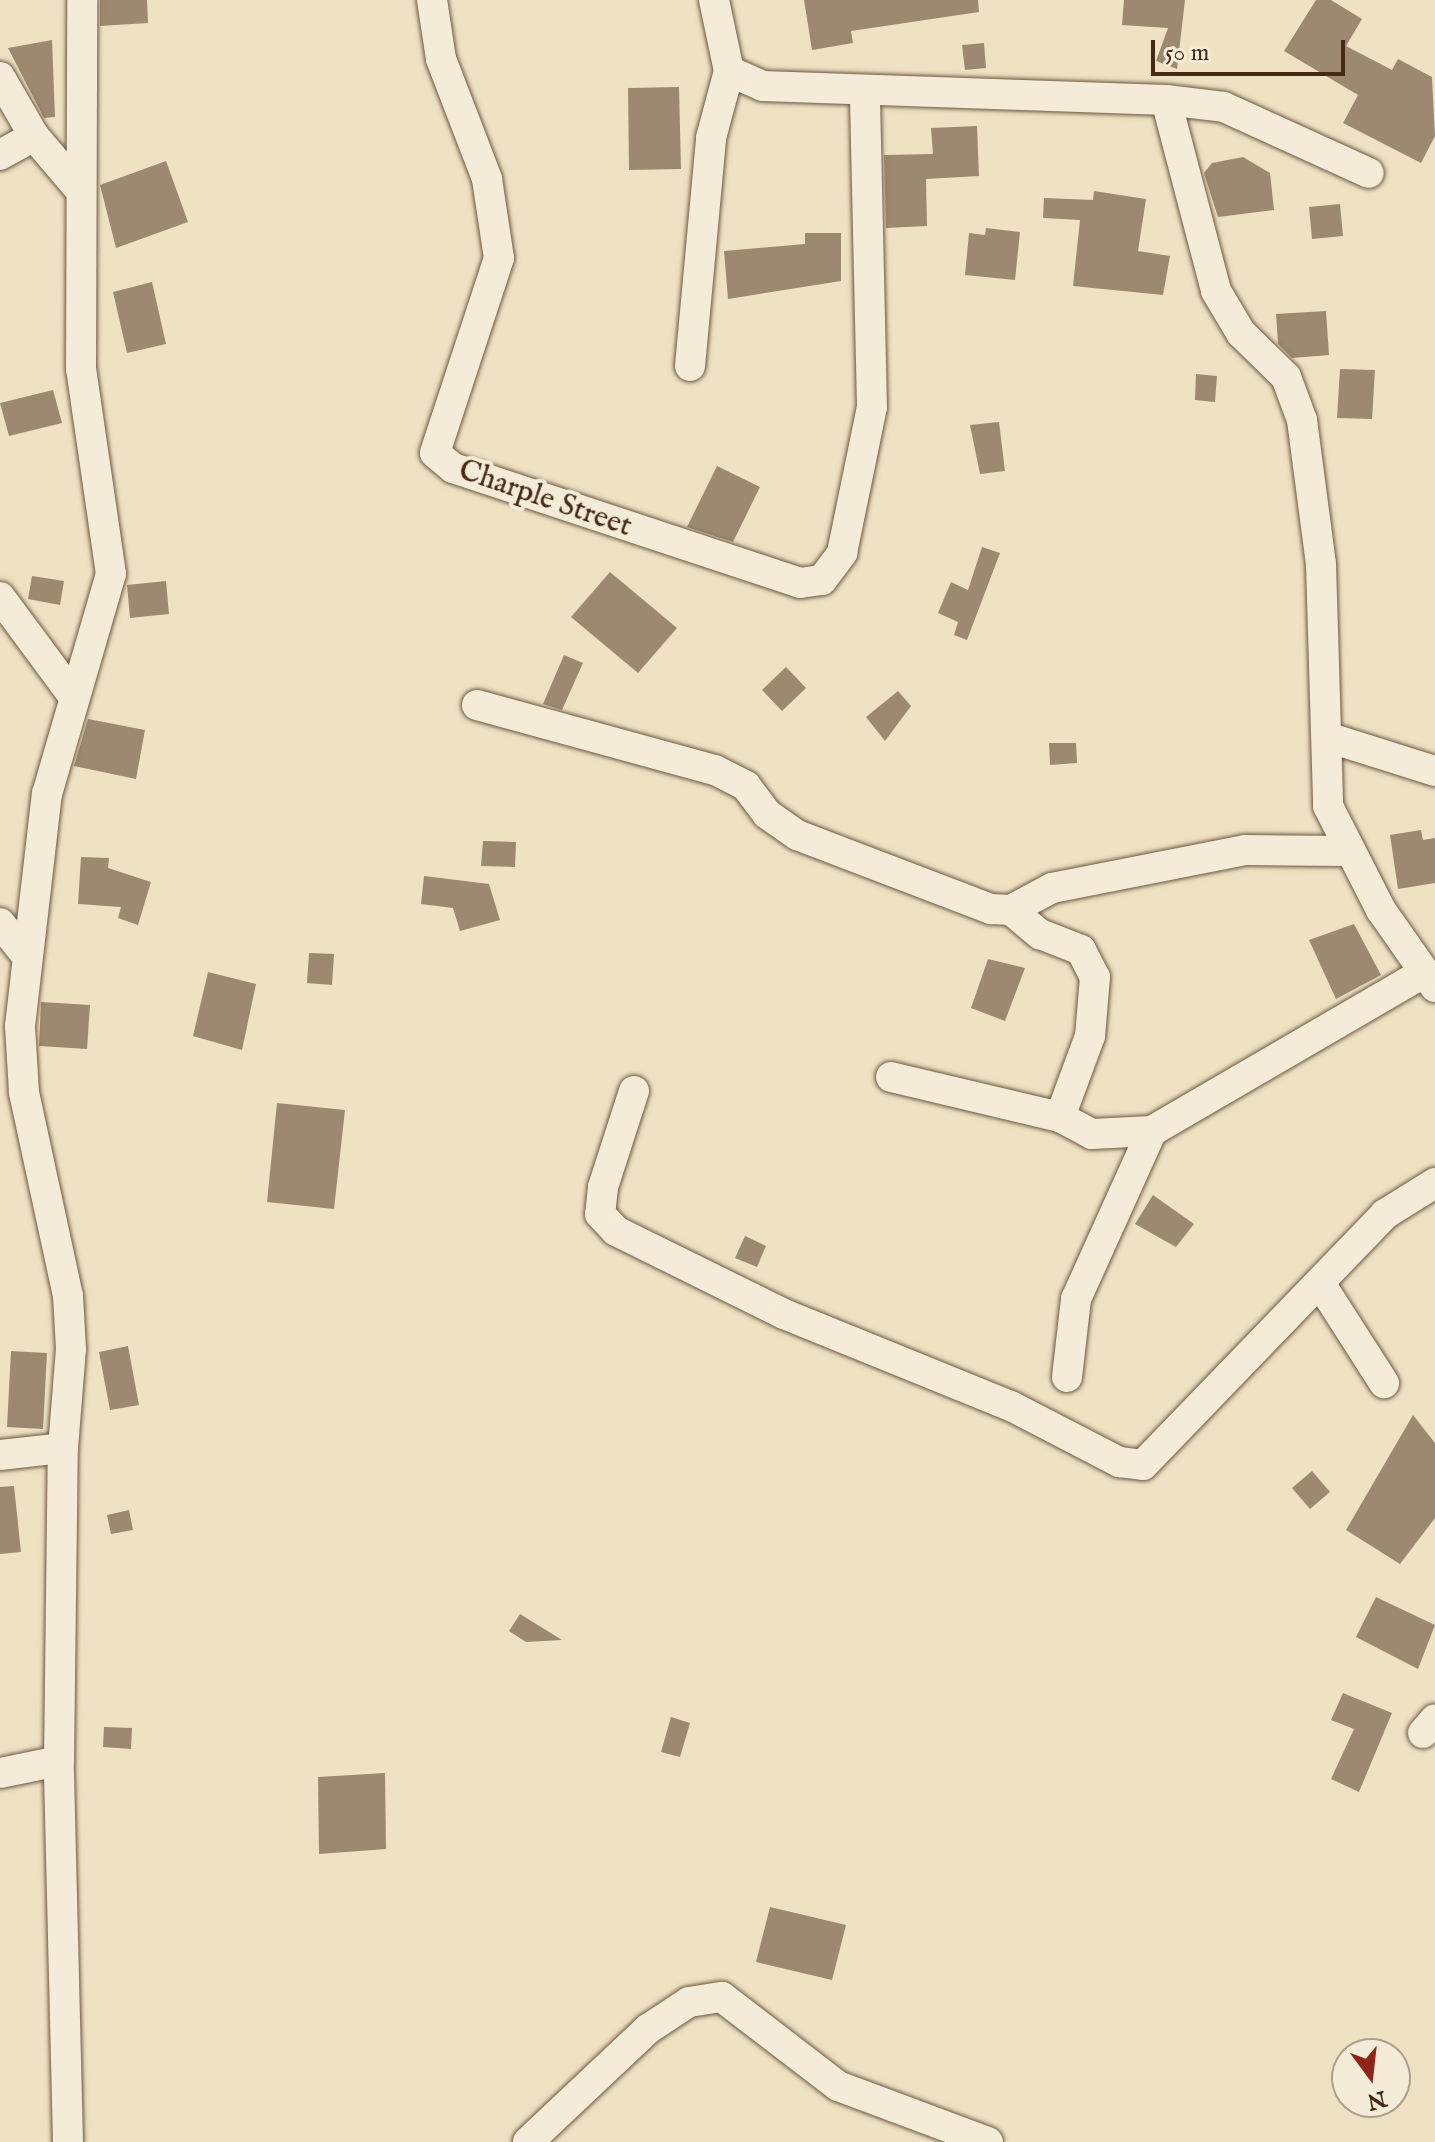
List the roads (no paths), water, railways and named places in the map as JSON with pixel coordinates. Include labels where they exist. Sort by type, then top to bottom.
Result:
[{"type":"street","points":[[68,2142],[59,1761],[63,1448],[70,1403],[68,1296],[24,1092],[23,951],[71,693],[111,574],[81,369],[82,0]]},
{"type":"street","name":"Charple Street","points":[[432,0],[441,59],[487,179],[499,258],[435,453],[453,468],[774,578],[800,583],[835,569],[872,407],[865,94]]},
{"type":"street","points":[[690,366],[711,138],[729,71],[714,0]]},
{"type":"street","points":[[729,71],[763,86],[865,94],[979,90],[1166,100],[1224,107],[1369,173]]},
{"type":"street","points":[[0,77],[34,136],[80,190]]},
{"type":"street","points":[[891,1077],[1060,1117],[1092,1134],[1152,1131],[1429,980],[1347,851],[1328,806],[1321,564],[1296,395],[1241,333],[1216,291],[1166,100]]},
{"type":"street","points":[[0,155],[34,136]]},
{"type":"street","points":[[0,597],[71,693]]},
{"type":"street","points":[[477,705],[601,743],[676,754],[746,786],[797,835],[970,905],[1011,910],[1040,934],[1081,950],[1095,977],[1090,1036],[1060,1117]]},
{"type":"street","points":[[1327,737],[1435,771]]},
{"type":"street","points":[[1011,910],[1052,888],[1245,850],[1347,851]]},
{"type":"street","points":[[0,923],[23,951]]},
{"type":"street","points":[[634,1091],[600,1214],[616,1231],[784,1314],[1011,1406],[1119,1462],[1143,1465],[1162,1451],[1385,1214],[1435,1183]]},
{"type":"street","points":[[1067,1377],[1076,1299],[1152,1131]]},
{"type":"street","points":[[1320,1283],[1384,1383]]},
{"type":"street","points":[[0,1455],[63,1448]]},
{"type":"street","points":[[0,1773],[59,1761]]},
{"type":"street","points":[[528,2142],[648,2029],[689,2002],[722,1997],[838,2086],[988,2142]]}]
